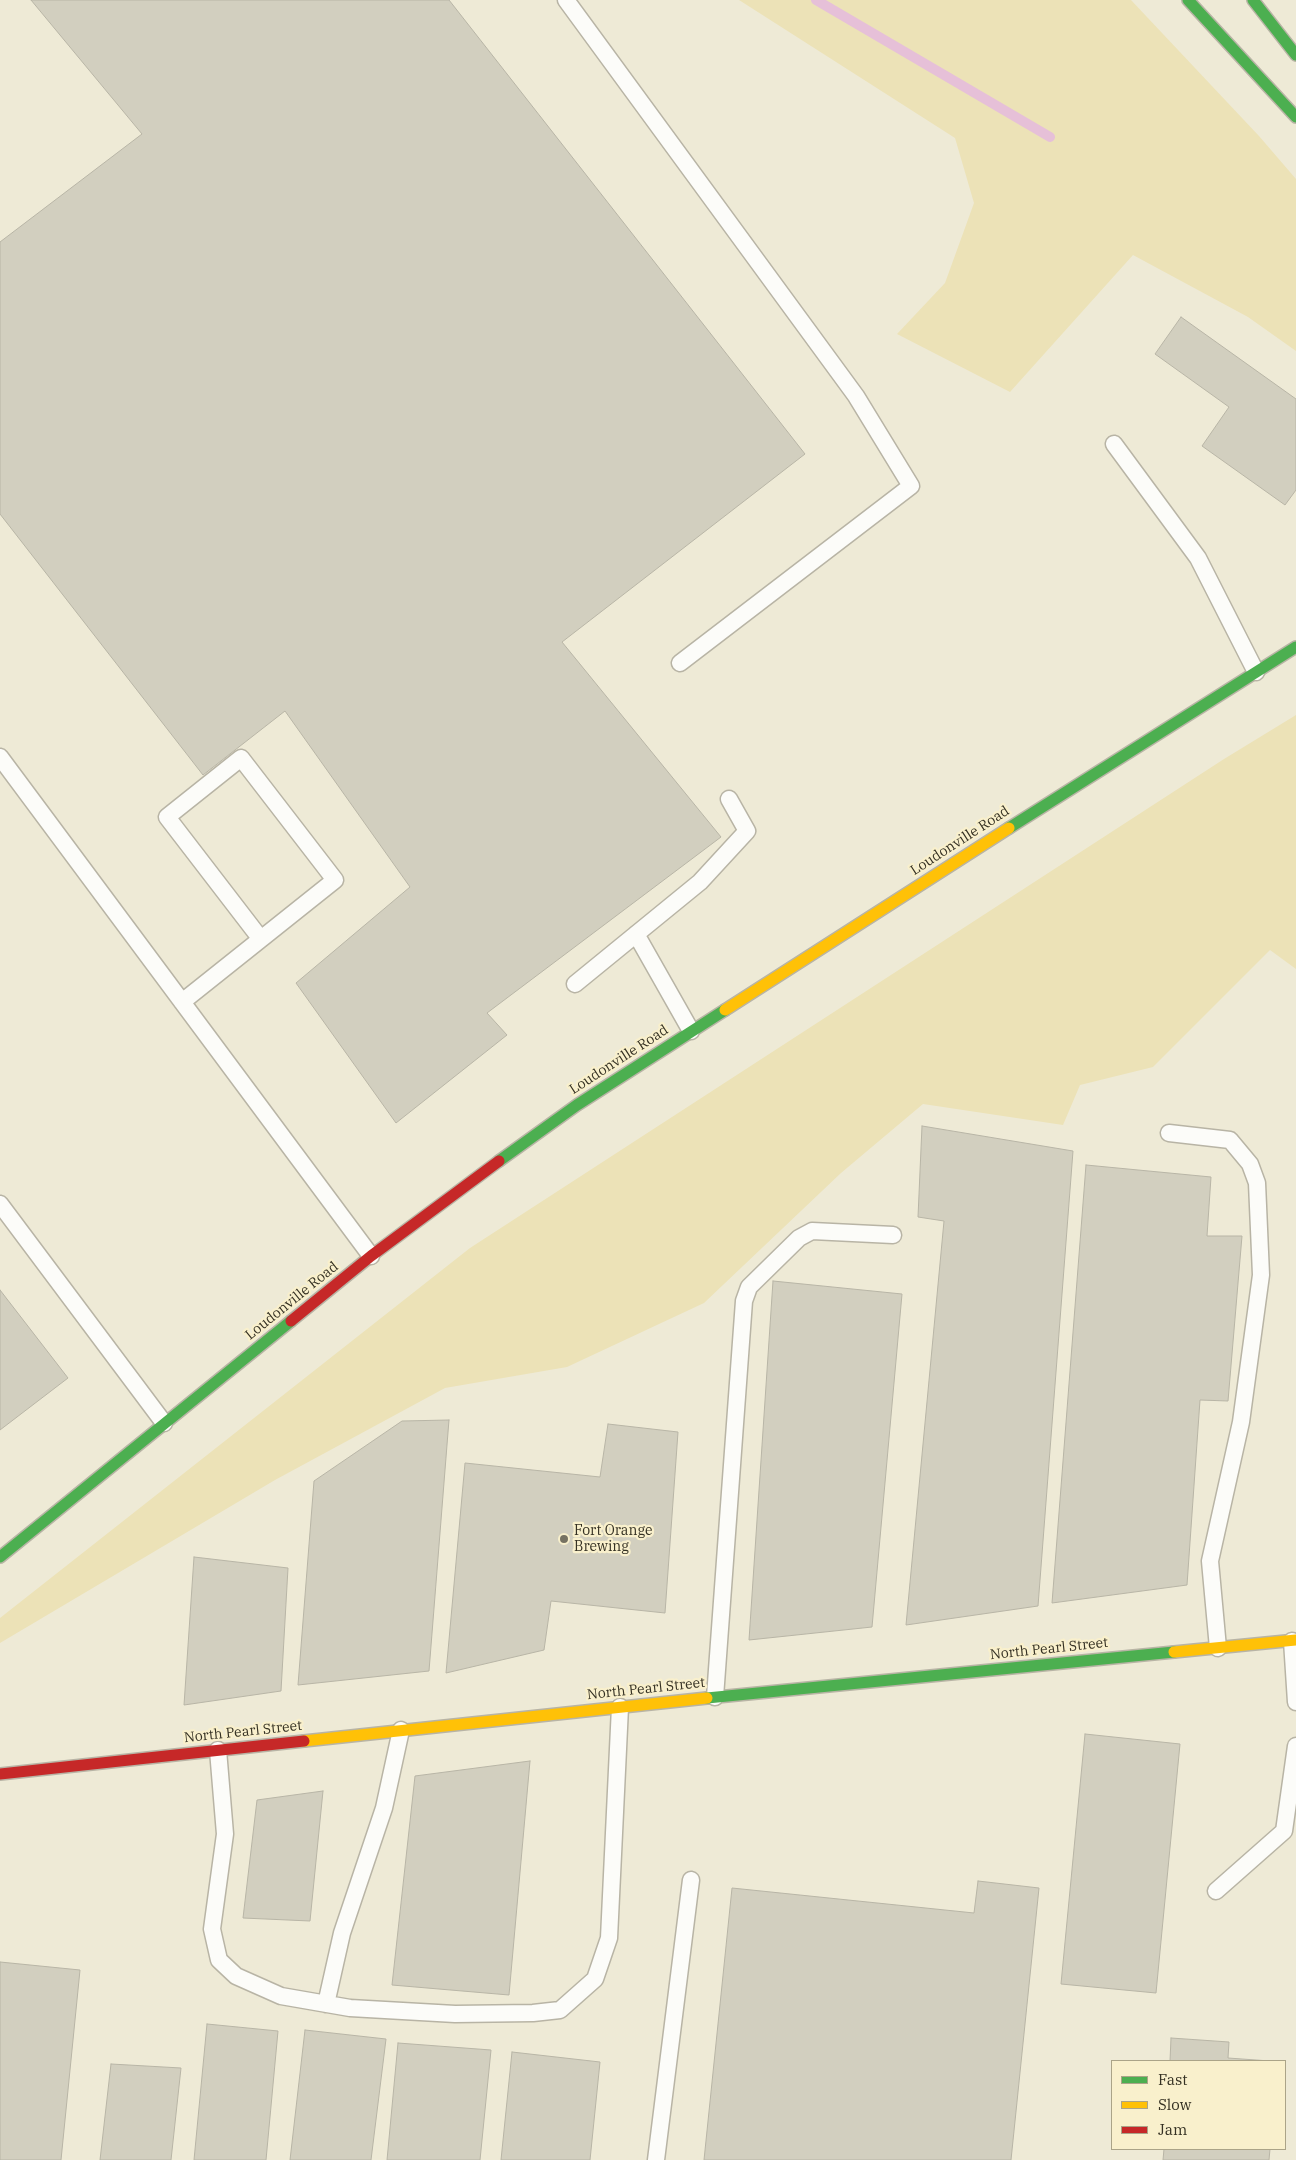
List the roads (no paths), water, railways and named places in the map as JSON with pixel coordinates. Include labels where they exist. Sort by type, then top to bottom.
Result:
[{"type":"main road","points":[[1188,0],[1296,117]]},
{"type":"main road","points":[[1253,0],[1296,56]]},
{"type":"main road","name":"Loudonville Road","points":[[3,1548],[164,1423],[371,1256],[530,1138],[692,1031],[1139,744],[1296,647]]},
{"type":"main road","name":"North Pearl Street","points":[[0,1774],[715,1697],[1294,1641]]},
{"type":"lane","points":[[566,0],[856,396],[911,486],[680,663]]},
{"type":"lane","points":[[1114,444],[1198,558],[1256,672]]},
{"type":"lane","points":[[0,757],[371,1256]]},
{"type":"lane","points":[[182,1002],[335,880],[241,758],[167,817],[260,938]]},
{"type":"lane","points":[[575,984],[700,882],[747,831],[729,799]]},
{"type":"lane","points":[[636,934],[692,1031]]},
{"type":"lane","points":[[1169,1133],[1230,1140],[1250,1164],[1257,1182],[1261,1275],[1241,1422],[1210,1561],[1218,1648]]},
{"type":"lane","points":[[0,1204],[164,1423]]},
{"type":"lane","points":[[715,1697],[744,1301],[749,1288],[799,1238],[812,1230],[893,1235]]},
{"type":"lane","points":[[1294,1641],[1296,1702]]},
{"type":"lane","points":[[218,1750],[224,1834],[212,1929],[220,1960],[236,1976],[281,1996],[350,2008],[455,2014],[533,2013],[560,2010],[595,1979],[610,1938],[620,1707]]},
{"type":"lane","points":[[326,2004],[342,1934],[384,1808],[401,1730]]},
{"type":"lane","points":[[1216,1891],[1284,1831],[1296,1746]]},
{"type":"lane","points":[[656,2160],[691,1880]]},
{"type":"waterway","points":[[816,0],[1050,137]]},
{"type":"place","name":"Fort Orange Brewing","points":[[564,1539]]}]
